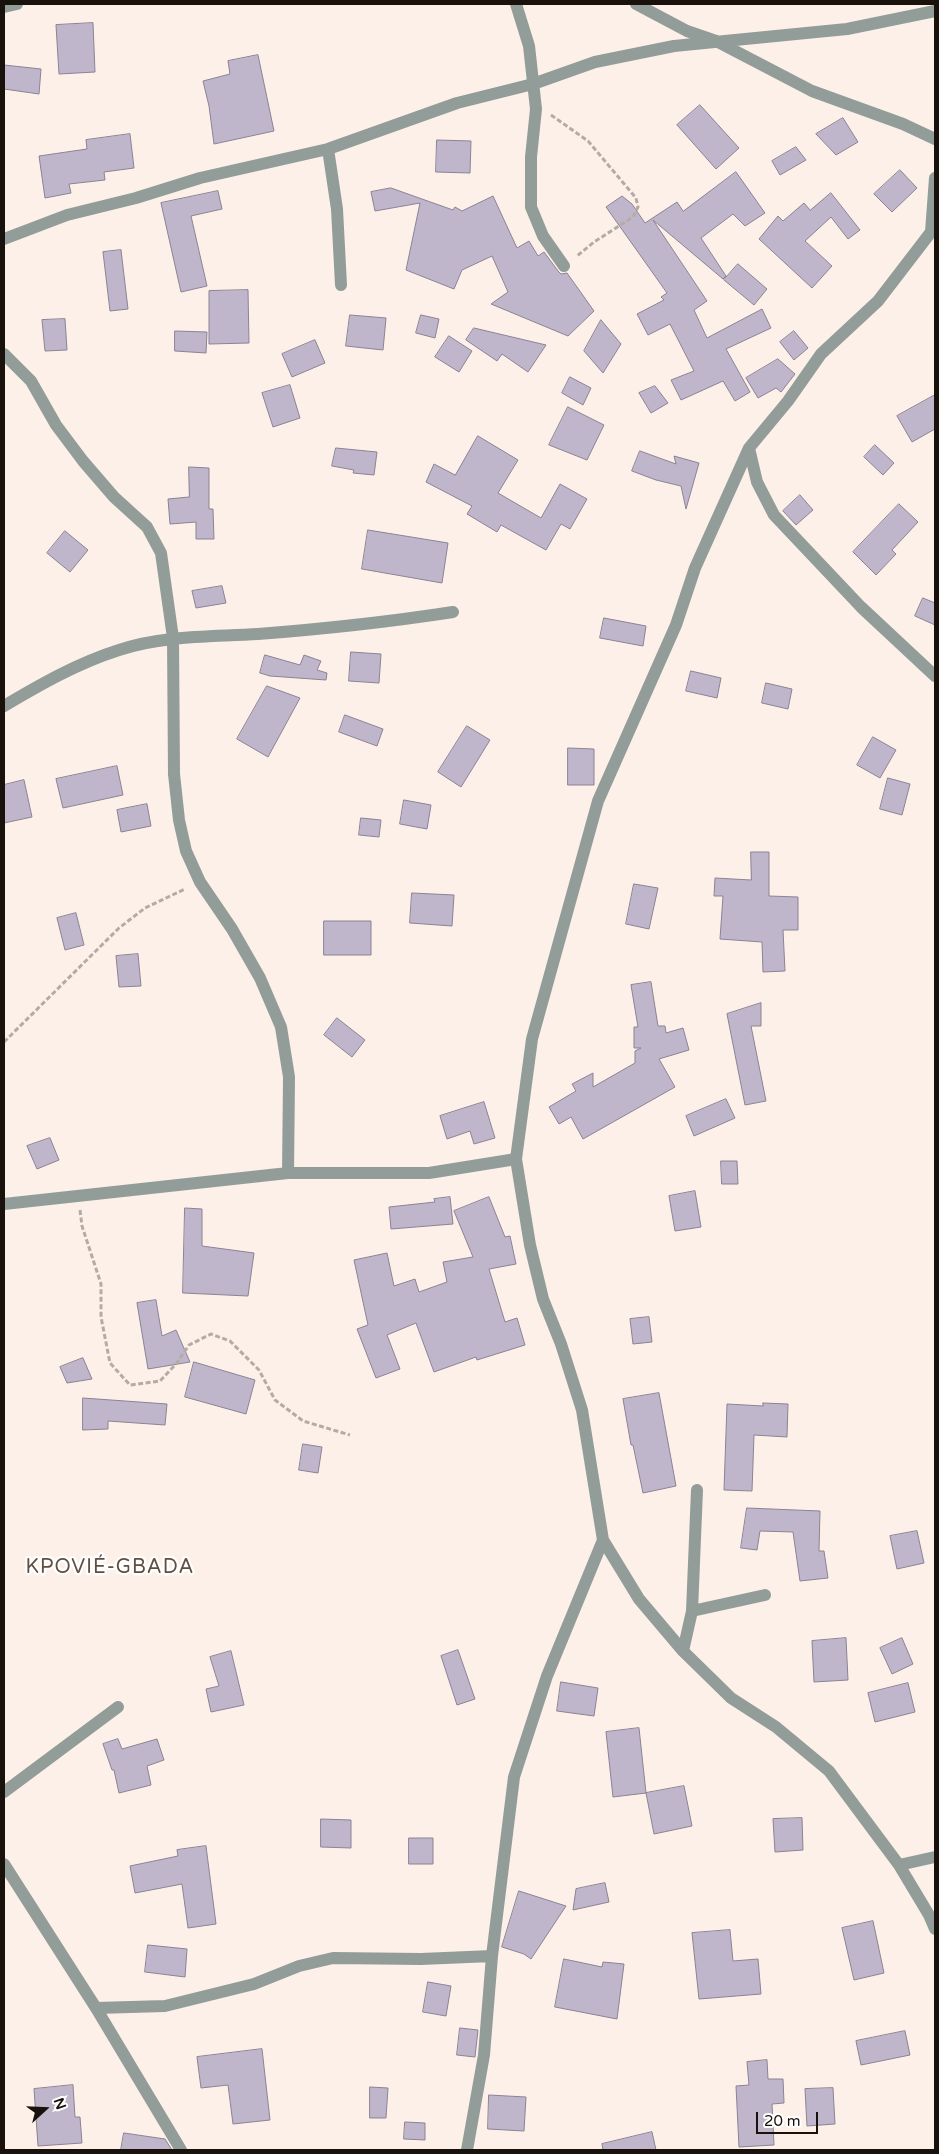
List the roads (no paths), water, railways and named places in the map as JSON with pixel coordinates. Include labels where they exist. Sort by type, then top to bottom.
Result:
[{"type":"street","points":[[4,7],[16,4]]},
{"type":"street","points":[[516,4],[529,46],[536,109],[531,157],[531,207],[543,236],[564,266]]},
{"type":"street","points":[[636,4],[687,30],[716,41],[812,91],[903,124],[935,140]]},
{"type":"street","points":[[4,239],[67,215],[136,198],[200,178],[328,149],[457,103],[533,84],[595,62],[674,46],[847,29],[935,11]]},
{"type":"street","points":[[328,149],[337,209],[341,285]]},
{"type":"street","points":[[935,178],[931,232],[878,301],[821,354],[788,401],[749,448],[695,568],[676,625],[598,801],[532,1039],[516,1159],[530,1244],[543,1299],[561,1344],[582,1410],[602,1540],[639,1599],[683,1651],[731,1698],[776,1727],[829,1771],[898,1865],[929,1915],[935,1929]]},
{"type":"street","points":[[4,354],[31,381],[56,424],[82,462],[147,527],[161,553],[173,638],[174,774],[179,820],[186,851],[200,882],[232,929],[260,978],[281,1027],[289,1078],[288,1172]]},
{"type":"street","points":[[749,448],[757,482],[774,515],[861,607],[935,676]]},
{"type":"street","points":[[4,706],[80,664],[120,649],[173,638],[314,629],[387,622],[453,612]]},
{"type":"street","points":[[4,1204],[288,1172],[429,1173],[516,1159]]},
{"type":"street","points":[[683,1651],[692,1611],[697,1490]]},
{"type":"street","points":[[467,2150],[484,2055],[492,1956],[514,1778],[547,1676],[602,1540]]},
{"type":"street","points":[[692,1611],[765,1595]]},
{"type":"street","points":[[4,1792],[118,1707]]},
{"type":"street","points":[[898,1865],[935,1857]]},
{"type":"street","points":[[4,1864],[96,2008],[180,2150]]},
{"type":"street","points":[[96,2008],[165,2006],[254,1984],[299,1966],[333,1958],[421,1959],[492,1956]]},
{"type":"district","name":"KPOVIÉ-GBADA","points":[[110,1568]]}]
